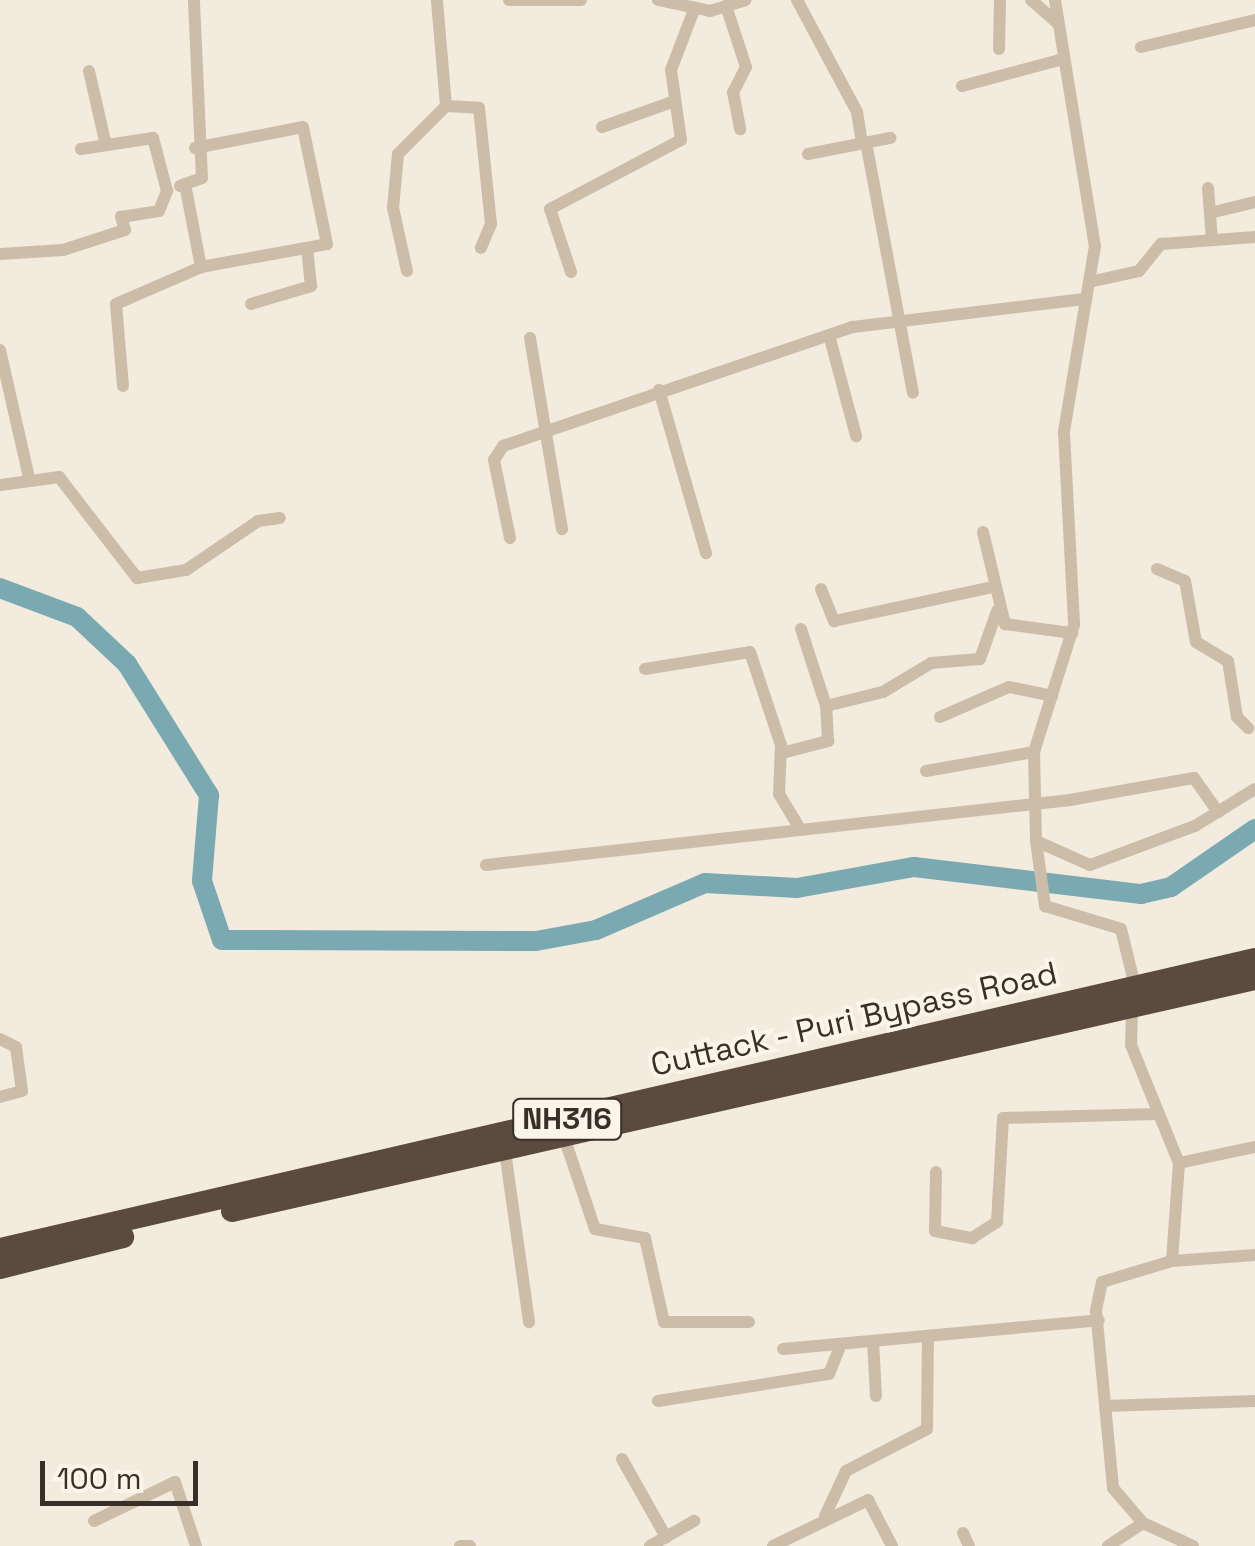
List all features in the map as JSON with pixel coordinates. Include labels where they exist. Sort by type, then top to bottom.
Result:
[{"type":"highway","name":"Cuttack - Puri Bypass Road","points":[[0,1268],[564,1137],[1132,997],[1255,959]]},
{"type":"highway","name":"Cuttack - Puri Bypass Road","points":[[0,1250],[1132,997],[1255,979]]},
{"type":"street","points":[[166,191],[202,178],[195,148],[194,0]]},
{"type":"street","points":[[437,0],[446,106]]},
{"type":"street","points":[[510,0],[582,0]]},
{"type":"street","points":[[658,0],[695,8],[745,0]]},
{"type":"street","points":[[798,0],[856,112],[913,393]]},
{"type":"street","points":[[999,49],[1000,0]]},
{"type":"street","points":[[1032,0],[1057,23]]},
{"type":"street","points":[[1055,0],[1060,60],[1094,246],[1064,432],[1072,633],[1034,752],[1036,847],[1045,906],[1121,928],[1132,997],[1131,1045],[1179,1164],[1172,1262]]},
{"type":"street","points":[[726,6],[746,67],[733,92],[740,129]]},
{"type":"street","points":[[571,272],[550,209],[676,145],[683,134],[671,70],[695,8]]},
{"type":"street","points":[[1141,47],[1255,20]]},
{"type":"street","points":[[962,86],[1060,60]]},
{"type":"street","points":[[88,72],[106,145]]},
{"type":"street","points":[[602,127],[676,102]]},
{"type":"street","points":[[406,271],[394,208],[398,154],[446,106],[479,108],[491,224],[482,248]]},
{"type":"street","points":[[123,386],[116,304],[200,268],[327,244],[303,127],[195,148]]},
{"type":"street","points":[[0,254],[116,234],[125,230],[122,216],[159,211],[166,191],[152,138],[82,149]]},
{"type":"street","points":[[808,154],[890,138]]},
{"type":"street","points":[[185,184],[200,268]]},
{"type":"street","points":[[1208,188],[1212,240]]},
{"type":"street","points":[[1210,213],[1255,202]]},
{"type":"street","points":[[1089,282],[1139,271],[1161,244],[1255,236]]},
{"type":"street","points":[[250,304],[311,286],[307,248]]},
{"type":"street","points":[[510,538],[496,453],[541,433],[829,334],[897,316],[1086,299]]},
{"type":"street","points":[[829,334],[856,436]]},
{"type":"street","points":[[530,338],[541,433],[562,529]]},
{"type":"street","points":[[0,350],[29,478]]},
{"type":"street","points":[[659,390],[706,553]]},
{"type":"street","points":[[0,485],[58,477],[136,578],[186,570],[258,521],[280,518]]},
{"type":"street","points":[[984,532],[997,611],[1005,624],[1072,633]]},
{"type":"street","points":[[1157,569],[1185,581],[1196,642],[1228,661],[1237,717],[1248,728]]},
{"type":"street","points":[[821,589],[834,621],[993,587]]},
{"type":"street","points":[[826,706],[882,692],[931,663],[980,659],[997,611]]},
{"type":"street","points":[[782,753],[828,741],[826,706],[801,629]]},
{"type":"street","points":[[645,669],[745,648],[782,753],[779,794],[798,826]]},
{"type":"street","points":[[940,717],[1008,687],[1052,696]]},
{"type":"street","points":[[926,771],[1034,752]]},
{"type":"street","points":[[486,865],[1194,778],[1218,812]]},
{"type":"street","points":[[1036,847],[1090,865],[1218,812],[1255,790]]},
{"type":"street","points":[[0,1039],[16,1047],[22,1091],[0,1097]]},
{"type":"street","points":[[936,1172],[935,1230],[972,1238],[997,1222],[1003,1118],[1158,1114]]},
{"type":"street","points":[[564,1137],[594,1229],[644,1238],[664,1322],[749,1322]]},
{"type":"street","points":[[1179,1164],[1255,1147]]},
{"type":"street","points":[[505,1151],[529,1322]]},
{"type":"street","points":[[1193,1546],[1143,1524],[1113,1488],[1099,1320],[1102,1282],[1172,1262],[1255,1255]]},
{"type":"street","points":[[782,1349],[1099,1320]]},
{"type":"street","points":[[826,1516],[846,1470],[927,1429],[928,1336]]},
{"type":"street","points":[[872,1341],[876,1396]]},
{"type":"street","points":[[658,1401],[830,1374],[842,1344]]},
{"type":"street","points":[[1106,1406],[1255,1402]]},
{"type":"street","points":[[622,1459],[666,1536]]},
{"type":"street","points":[[94,1521],[176,1482],[196,1546]]},
{"type":"street","points":[[774,1546],[826,1516],[868,1500],[892,1546]]},
{"type":"street","points":[[650,1546],[694,1521]]},
{"type":"street","points":[[1108,1546],[1143,1524]]},
{"type":"street","points":[[460,1546],[470,1546]]},
{"type":"waterway","points":[[0,588],[77,617],[127,664],[209,795],[202,881],[222,940],[536,941],[596,930],[705,883],[797,888],[914,867],[1141,894],[1171,887],[1255,829]]}]
